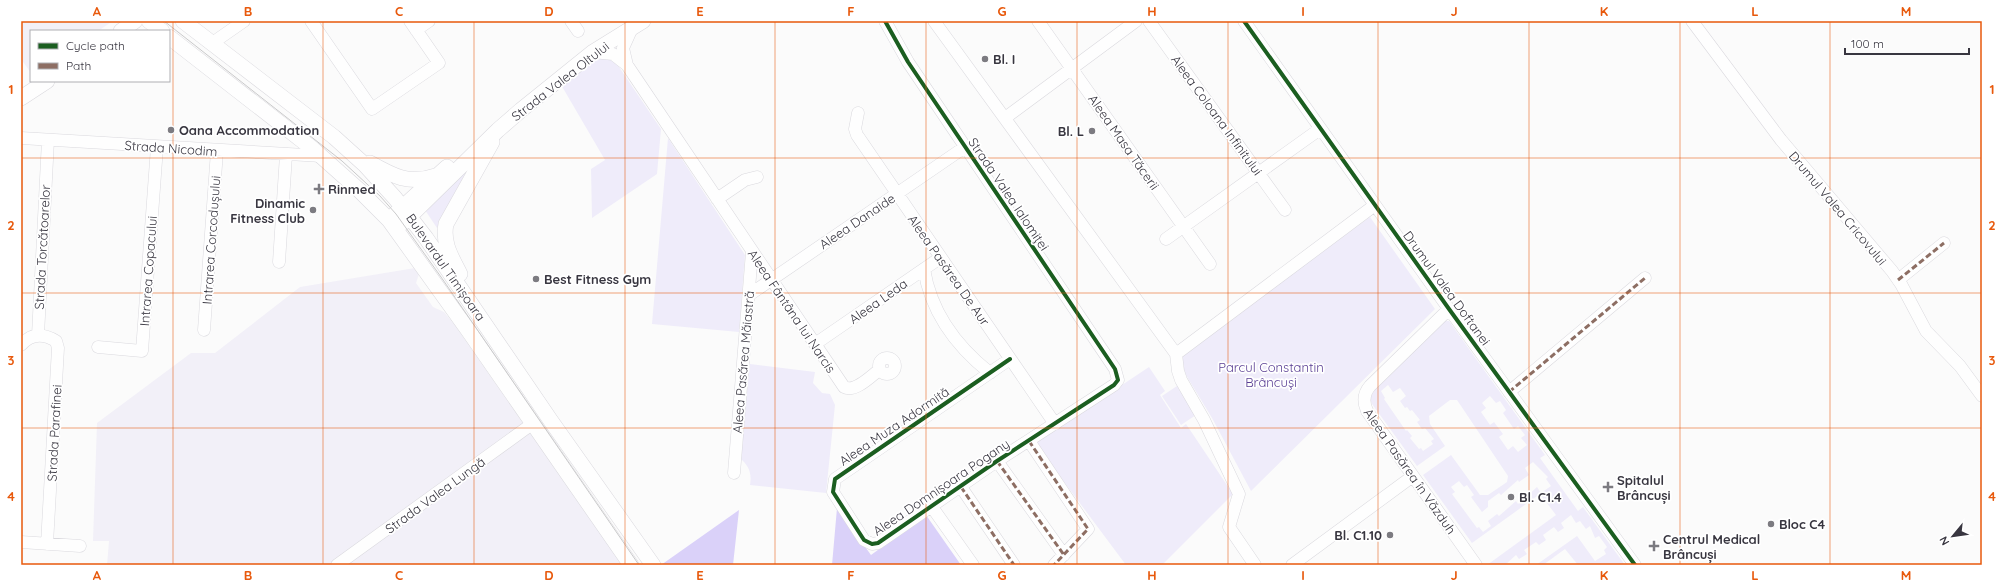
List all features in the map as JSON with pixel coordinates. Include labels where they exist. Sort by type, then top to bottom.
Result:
[{"type":"main road","points":[[122,30],[135,21]]},
{"type":"main road","points":[[149,21],[161,30]]},
{"type":"main road","name":"Bulevardul Timișoara","points":[[183,21],[351,151],[381,181],[406,211],[449,271],[551,421],[653,565]]},
{"type":"main road","name":"Strada Valea Oltului","points":[[406,211],[498,130],[593,52],[637,25]]},
{"type":"main road","name":"Bulevardul Timișoara","points":[[170,38],[322,156],[359,190],[393,225],[631,565]]},
{"type":"main road","points":[[21,98],[45,82]]},
{"type":"main road","points":[[484,322],[449,252],[444,235],[446,224],[498,130]]},
{"type":"main road","name":"Strada Valea Oltului","points":[[393,225],[436,176],[468,149],[498,130]]},
{"type":"main road","points":[[351,151],[400,178],[415,180],[436,176]]},
{"type":"main road","points":[[434,282],[449,271]]},
{"type":"street","points":[[212,44],[244,21]]},
{"type":"street","points":[[311,21],[372,109],[439,62],[413,26],[429,21]]},
{"type":"street","points":[[571,21],[578,31]]},
{"type":"street","name":"Strada Valea Ialomiței","points":[[884,21],[905,57],[1115,369],[1118,377]]},
{"type":"street","points":[[934,21],[1176,354],[1178,371],[1181,380],[1204,420],[1238,491],[1238,498],[1230,522],[1230,530],[1255,565]]},
{"type":"street","name":"Aleea Masa Tăcerii","points":[[1038,21],[1210,264]]},
{"type":"street","points":[[1005,118],[1136,21]]},
{"type":"street","name":"Aleea Coloana Infinitului","points":[[1149,21],[1285,210]]},
{"type":"street","name":"Drumul Valea Doftanei","points":[[1244,21],[1449,309],[1635,565]]},
{"type":"street","name":"Drumul Valea Cricovului","points":[[1692,21],[1781,140],[1898,280],[1926,331],[1960,366],[1982,396]]},
{"type":"street","name":"Aleea Fântâna lui Narcis","points":[[627,65],[623,48],[637,25]]},
{"type":"street","name":"Aleea Fântâna lui Narcis","points":[[593,52],[613,54],[627,65],[844,387],[848,389],[854,388],[880,370]]},
{"type":"street","name":"Aleea Pasărea De Aur","points":[[858,113],[856,129],[857,135],[1055,424]]},
{"type":"street","points":[[1166,239],[1320,129]]},
{"type":"street","name":"Strada Nicodim","points":[[21,138],[322,156]]},
{"type":"street","name":"Strada Torcătoarelor","points":[[38,335],[48,140]]},
{"type":"street","name":"Intrarea Copacului","points":[[98,348],[142,351],[157,147]]},
{"type":"street","name":"Aleea Danaide","points":[[748,295],[965,147]]},
{"type":"street","name":"Intrarea Corcodușului","points":[[204,330],[217,150]]},
{"type":"street","points":[[279,262],[286,155]]},
{"type":"street","points":[[718,200],[745,180],[757,177]]},
{"type":"street","points":[[1176,354],[1375,205]]},
{"type":"street","points":[[1898,280],[1944,243]]},
{"type":"street","name":"Aleea Pasărea Măiastră","points":[[734,473],[752,252]]},
{"type":"street","name":"Aleea Leda","points":[[815,344],[940,258]]},
{"type":"street","name":"Aleea Pasărea De Aur","points":[[924,269],[931,298],[942,320],[955,340],[971,358],[990,373]]},
{"type":"street","points":[[1509,392],[1645,278]]},
{"type":"street","name":"Aleea Pasărea în Văzduh","points":[[1449,309],[1370,386],[1364,396],[1367,411],[1476,565]]},
{"type":"street","points":[[21,345],[28,338],[38,335]]},
{"type":"street","name":"Strada Parafinei","points":[[38,335],[50,337],[56,341],[58,348],[47,544]]},
{"type":"street","name":"Aleea Muza Adormită","points":[[872,544],[864,540],[833,492],[835,479],[1010,359]]},
{"type":"street","name":"Aleea Domnișoara Pogany","points":[[872,544],[878,544],[998,461],[1117,383],[1118,377]]},
{"type":"street","name":"Strada Valea Lungă","points":[[337,565],[532,424]]},
{"type":"street","points":[[1029,441],[1088,529],[1054,565]]},
{"type":"street","points":[[998,461],[1064,555]]},
{"type":"street","points":[[1292,565],[1413,476]]},
{"type":"street","points":[[960,487],[1014,565]]},
{"type":"street","points":[[932,507],[973,565]]},
{"type":"street","points":[[21,542],[80,546]]},
{"type":"shaded area","points":[[21,21],[113,21],[100,30],[30,30],[30,72],[21,59]]},
{"type":"shaded area","points":[[415,268],[419,274],[416,283],[433,307],[444,312],[454,324],[622,565],[107,565],[109,541],[93,541],[97,423],[191,353],[215,353],[300,287]]},
{"type":"shaded area","points":[[837,508],[871,555],[926,515],[961,565],[832,565]]},
{"type":"shaded area","points":[[739,510],[733,565],[661,565]]},
{"type":"green space","points":[[594,57],[609,58],[617,64],[661,129],[657,174],[592,218],[591,169],[605,160],[560,83]]},
{"type":"green space","points":[[668,138],[745,255],[739,332],[652,324]]},
{"type":"green space","points":[[470,165],[440,220],[437,228],[425,210]]},
{"type":"green space","name":"Parcul Constantin Brâncuși","points":[[1370,217],[1435,309],[1251,491],[1212,418],[1181,367],[1180,356]]},
{"type":"green space","points":[[1445,321],[1449,321],[1545,455],[1540,458],[1578,511],[1583,507],[1625,565],[1578,565],[1565,549],[1543,565],[1536,565],[1577,536],[1595,561],[1606,554],[1604,550],[1607,547],[1599,536],[1595,538],[1590,526],[1586,529],[1580,521],[1576,523],[1571,515],[1561,523],[1564,528],[1558,532],[1554,527],[1543,535],[1546,540],[1539,545],[1536,542],[1524,550],[1527,554],[1519,559],[1516,555],[1505,565],[1487,565],[1556,515],[1540,494],[1472,543],[1423,475],[1451,455],[1480,495],[1488,495],[1507,482],[1508,476],[1457,400],[1450,400],[1429,416],[1430,424],[1445,446],[1417,466],[1372,404],[1370,398],[1371,391]],"holes":[[[1388,385],[1393,392],[1400,388],[1406,396],[1400,401],[1405,408],[1407,407],[1410,411],[1412,410],[1420,420],[1417,422],[1422,429],[1425,428],[1434,439],[1431,441],[1433,444],[1423,451],[1421,448],[1419,449],[1410,438],[1412,436],[1407,430],[1406,431],[1384,399],[1385,398],[1381,391]],[[1490,396],[1496,403],[1500,401],[1506,410],[1503,413],[1514,429],[1518,426],[1525,435],[1521,438],[1527,445],[1518,452],[1513,446],[1508,450],[1499,437],[1503,434],[1494,422],[1490,425],[1481,412],[1486,408],[1482,403]],[[1533,462],[1548,477],[1546,479],[1551,486],[1541,493],[1537,487],[1518,504],[1516,501],[1499,516],[1497,514],[1488,521],[1491,526],[1483,532],[1479,527],[1477,528],[1452,494],[1455,492],[1451,487],[1459,481],[1464,487],[1467,485],[1474,495],[1471,497],[1482,512],[1488,507],[1488,501],[1499,493],[1501,495],[1518,480],[1519,482],[1529,475],[1525,468]]]},
{"type":"green space","points":[[750,364],[815,372],[813,383],[822,393],[830,394],[835,405],[826,493],[750,485],[751,477],[749,470],[740,458]]},
{"type":"green space","points":[[1149,367],[1165,391],[1160,395],[1181,428],[1186,424],[1233,494],[1162,565],[1126,565],[1035,443]]},
{"type":"green space","points":[[1177,386],[1196,415],[1181,425],[1162,396]]},
{"type":"tram line","points":[[164,21],[342,161],[380,196],[396,214],[639,565]]},
{"type":"marked path","points":[[1898,280],[1944,243]]},
{"type":"marked path","points":[[1509,392],[1645,278]]},
{"type":"marked path","points":[[1029,441],[1088,529],[1054,565]]},
{"type":"marked path","points":[[997,461],[1064,555]]},
{"type":"marked path","points":[[961,487],[1014,565]]},
{"type":"cycle path","points":[[885,21],[908,62],[1115,369],[1118,380],[1114,385],[997,461],[878,543],[872,544],[864,540],[833,492],[835,479],[1010,359]]},
{"type":"cycle path","points":[[1244,21],[1449,309],[1635,565]]},
{"type":"place","name":"Bl. I","points":[[985,59]]},
{"type":"place","name":"Oana Accommodation","points":[[171,130]]},
{"type":"place","name":"Bl. L","points":[[1092,131]]},
{"type":"place","name":"Rinmed","points":[[319,189]]},
{"type":"place","name":"Dinamic Fitness Club","points":[[313,210]]},
{"type":"place","name":"Best Fitness Gym","points":[[536,279]]},
{"type":"place","name":"Spitalul Brâncuși","points":[[1608,487]]},
{"type":"place","name":"Bl. C1.4","points":[[1511,497]]},
{"type":"place","name":"Bloc C4","points":[[1771,524]]},
{"type":"place","name":"Bl. C1.10","points":[[1390,535]]},
{"type":"place","name":"Centrul Medical Brâncuși","points":[[1654,546]]}]
